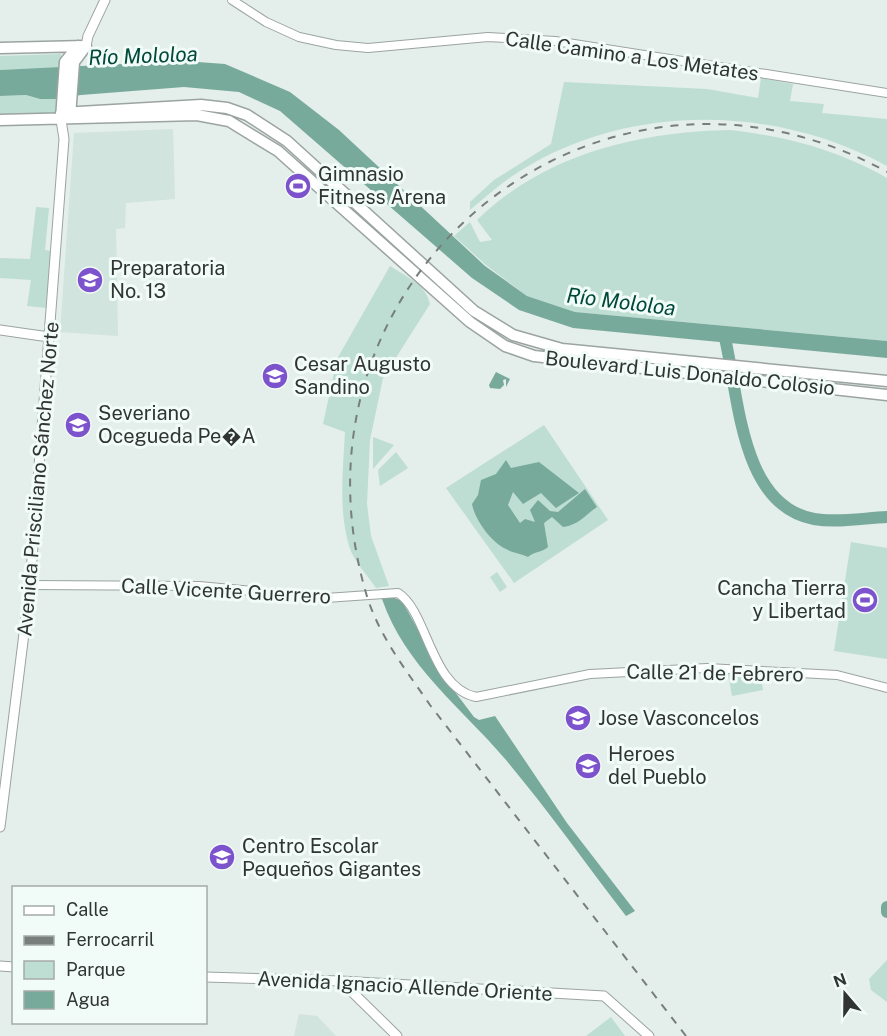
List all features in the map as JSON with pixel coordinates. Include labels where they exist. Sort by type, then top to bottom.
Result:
[{"type":"main road","points":[[0,48],[84,43],[105,0]]},
{"type":"main road","name":"Avenida Prisciliano Sánchez Norte","points":[[0,827],[30,585],[69,62],[84,43]]},
{"type":"main road","name":"Boulevard Luis Donaldo Colosio","points":[[0,120],[65,119],[227,108],[247,115],[272,129],[474,311],[501,330],[537,344],[617,355],[887,381]]},
{"type":"main road","name":"Boulevard Luis Donaldo Colosio","points":[[179,111],[215,118],[252,133],[288,159],[489,336],[505,346],[575,367],[719,377],[887,395]]},
{"type":"main road","points":[[0,330],[49,337]]},
{"type":"main road","points":[[575,367],[584,356],[607,358],[617,355]]},
{"type":"main road","name":"Avenida Ignacio Allende Oriente","points":[[207,977],[341,981],[604,996],[649,1036]]},
{"type":"main road","points":[[341,981],[397,1036]]},
{"type":"street","name":"Calle Camino a Los Metates","points":[[232,0],[298,38],[336,45],[368,48],[488,37],[555,41],[887,93]]},
{"type":"street","name":"Calle Vicente Guerrero","points":[[30,585],[199,586],[326,598],[385,594]]},
{"type":"street","name":"Calle 21 de Febrero","points":[[385,594],[398,593],[403,597],[449,679],[463,694],[476,697],[590,674],[707,669],[837,675],[887,688]]},
{"type":"shaded area","name":"Preparatoria No. 13","points":[[173,129],[175,199],[126,203],[125,228],[116,229],[118,336],[60,332],[74,133]]},
{"type":"shaded area","points":[[299,1014],[317,1016],[336,1036],[294,1036]]},
{"type":"green space","points":[[61,54],[63,68],[0,70],[0,56]]},
{"type":"green space","points":[[761,78],[793,84],[790,101],[824,104],[822,113],[887,119],[887,166],[844,146],[798,131],[751,123],[703,120],[655,123],[608,133],[563,148],[513,175],[470,210],[470,202],[494,180],[551,144],[564,82],[707,89],[758,98]]},
{"type":"green space","points":[[26,95],[40,99],[59,99],[59,113],[0,115],[0,96]]},
{"type":"green space","points":[[730,130],[772,136],[811,146],[849,159],[887,178],[887,341],[575,312],[527,296],[486,265],[454,236],[470,222],[480,242],[492,240],[477,220],[504,197],[532,178],[562,163],[627,142],[695,132]]},
{"type":"green space","points":[[36,207],[49,208],[45,250],[52,251],[47,308],[27,306],[31,280],[0,278],[0,258],[30,259]]},
{"type":"green space","points":[[390,266],[420,286],[430,304],[383,378],[370,440],[367,504],[371,536],[389,586],[376,588],[352,554],[346,535],[342,490],[345,432],[323,424],[337,359]]},
{"type":"green space","points":[[544,425],[608,520],[514,583],[446,488]]},
{"type":"green space","points":[[373,437],[394,445],[373,469]]},
{"type":"green space","points":[[396,452],[408,468],[380,486],[378,470]]},
{"type":"green space","name":"Cancha Tierra y Libertad","points":[[851,542],[887,548],[887,659],[834,651]]},
{"type":"green space","points":[[497,572],[507,587],[500,592],[490,577]]},
{"type":"green space","points":[[728,674],[761,676],[763,690],[732,696]]},
{"type":"green space","points":[[887,960],[887,1002],[871,990],[869,979]]},
{"type":"green space","points":[[611,1017],[625,1036],[586,1036]]},
{"type":"water","points":[[184,61],[225,64],[290,92],[339,130],[485,266],[527,296],[575,312],[887,341],[887,358],[573,328],[519,310],[472,278],[280,111],[239,92],[184,87],[55,99],[40,99],[26,95],[0,96],[0,70]]},
{"type":"water","points":[[496,372],[510,379],[506,387],[506,379],[503,380],[504,385],[500,389],[490,388],[489,385]]},
{"type":"water","points":[[506,460],[511,468],[539,462],[579,493],[556,508],[541,493],[523,504],[513,492],[508,505],[520,523],[525,519],[535,522],[530,510],[538,500],[550,511],[558,512],[585,489],[597,507],[569,526],[563,527],[552,517],[544,523],[548,547],[528,557],[500,546],[484,530],[476,517],[472,504],[478,495],[481,480],[496,474]]},
{"type":"water","points":[[392,597],[402,601],[446,680],[474,717],[479,720],[495,716],[567,823],[635,911],[626,916],[506,760],[419,665],[392,623],[382,599]]},
{"type":"waterway","points":[[724,334],[746,443],[757,470],[770,492],[789,509],[814,519],[887,517]]},
{"type":"waterway","points":[[887,907],[887,912]]},
{"type":"railway","points":[[686,1036],[430,705],[394,652],[378,623],[366,593],[350,478],[368,372],[414,279],[484,204],[571,152],[671,126],[778,131],[887,172]]},
{"type":"place","name":"Gimnasio Fitness Arena","points":[[298,186]]},
{"type":"place","name":"Preparatoria No. 13","points":[[90,280]]},
{"type":"place","name":"Cesar Augusto Sandino","points":[[275,376]]},
{"type":"place","name":"Severiano Ocegueda Pe�A","points":[[78,425]]},
{"type":"place","name":"Cancha Tierra y Libertad","points":[[865,600]]},
{"type":"place","name":"Jose Vasconcelos","points":[[578,718]]},
{"type":"place","name":"Heroes del Pueblo","points":[[588,766]]},
{"type":"place","name":"Centro Escolar Pequeños Gigantes","points":[[222,857]]},
{"type":"water label","name":"Río Mololoa","points":[[143,56]]},
{"type":"water label","name":"Río Mololoa","points":[[621,302]]}]
